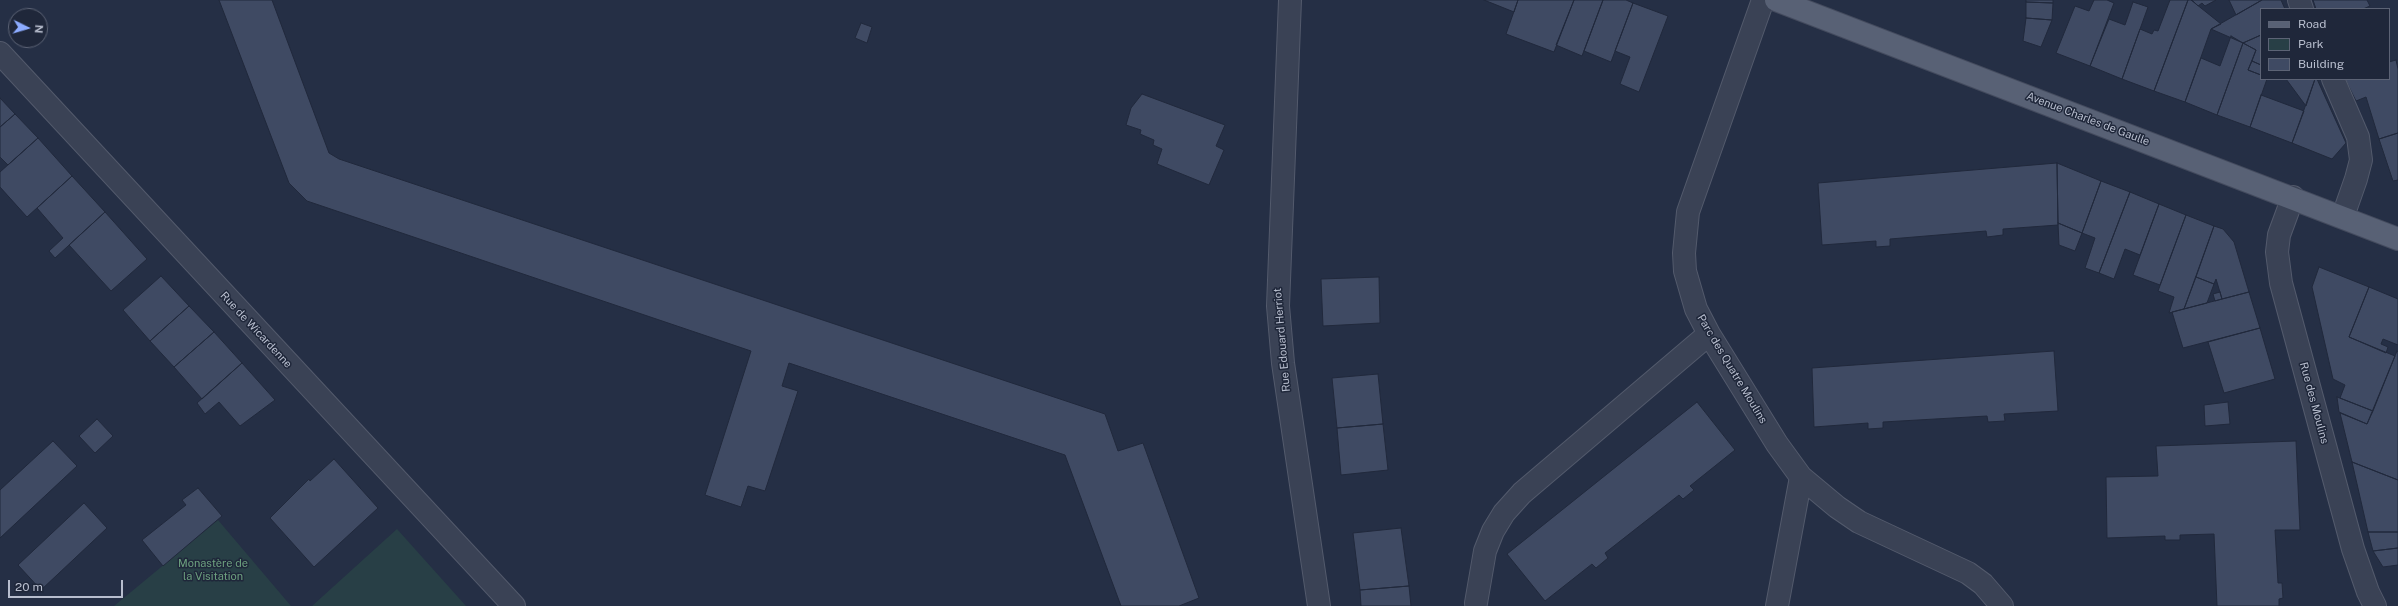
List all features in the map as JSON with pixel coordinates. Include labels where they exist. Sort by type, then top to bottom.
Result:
[{"type":"main road","name":"Avenue Charles de Gaulle","points":[[1776,0],[2343,216],[2398,239]]},
{"type":"street","name":"Rue Edouard Herriot","points":[[1290,0],[1278,306],[1287,394],[1319,606]]},
{"type":"street","name":"Parc des Quatre Moulins","points":[[1763,0],[1688,212],[1684,254],[1685,271],[1696,309],[1708,334],[1777,444],[1801,477],[1837,507],[1859,522],[1968,573],[1983,584],[2002,606]]},
{"type":"street","name":"Rue de Wicardenne","points":[[0,52],[514,606]]},
{"type":"street","points":[[2333,80],[2358,137],[2361,160],[2343,216]]},
{"type":"street","name":"Rue des Moulins","points":[[2293,197],[2279,235],[2277,252],[2281,283],[2353,548],[2368,592],[2376,606]]},
{"type":"street","points":[[1476,604],[1485,551],[1504,513],[1522,493],[1708,334]]},
{"type":"street","points":[[1777,606],[1801,477]]},
{"type":"green space","name":"Monastère de la Visitation","points":[[218,520],[291,606],[114,606]]},
{"type":"green space","points":[[397,529],[466,606],[312,606]]},
{"type":"building","points":[[219,0],[272,0],[329,153],[339,159],[1105,414],[1118,451],[1143,443],[1199,598],[1179,606],[1121,606],[1065,455],[789,363],[782,386],[798,391],[765,491],[748,486],[741,507],[705,495],[751,351],[307,201],[289,183]]},
{"type":"building","points":[[1484,0],[1518,0],[1514,12]]},
{"type":"building","points":[[1518,0],[1574,0],[1554,52],[1506,34]]},
{"type":"building","points":[[1574,0],[1603,0],[1582,56],[1556,45]]},
{"type":"building","points":[[1603,0],[1626,0],[1633,3],[1611,62],[1584,51]]},
{"type":"building","points":[[2026,0],[2053,0],[2053,3],[2026,2]]},
{"type":"building","points":[[2094,0],[2107,0],[2114,3],[2090,66],[2056,53],[2075,6],[2089,11]]},
{"type":"building","points":[[2170,0],[2188,0],[2154,91],[2122,79],[2140,29],[2152,34],[2154,30],[2158,31]]},
{"type":"building","points":[[2188,0],[2191,0],[2221,24],[2211,29],[2185,102],[2154,91]]},
{"type":"building","points":[[2192,0],[2216,0],[2205,6],[2202,3],[2198,6]]},
{"type":"building","points":[[2229,0],[2262,0],[2236,15]]},
{"type":"building","points":[[2262,0],[2281,0],[2285,8],[2260,8],[2260,35],[2243,43],[2211,29]]},
{"type":"building","points":[[2313,0],[2367,0],[2370,6],[2365,8],[2316,8]]},
{"type":"building","points":[[2026,2],[2053,3],[2052,20],[2026,18]]},
{"type":"building","points":[[2133,2],[2148,7],[2122,79],[2090,66],[2109,19],[2125,25]]},
{"type":"building","points":[[1633,3],[1668,16],[1639,92],[1620,84],[1630,57],[1615,51]]},
{"type":"building","points":[[2026,18],[2052,20],[2041,47],[2023,41]]},
{"type":"building","points":[[861,23],[872,27],[867,43],[855,38]]},
{"type":"building","points":[[2260,35],[2260,65],[2252,61],[2256,50],[2243,43]]},
{"type":"building","points":[[2231,36],[2243,43],[2217,115],[2185,102],[2201,58],[2220,66]]},
{"type":"building","points":[[2243,43],[2256,50],[2248,70],[2260,75],[2260,80],[2267,80],[2250,127],[2217,115]]},
{"type":"building","points":[[2396,60],[2398,69],[2398,133],[2379,139],[2366,97],[2356,101],[2346,80],[2390,80],[2390,62]]},
{"type":"building","points":[[2252,61],[2260,65],[2260,75],[2248,70]]},
{"type":"building","points":[[2287,80],[2315,80],[2306,106]]},
{"type":"building","points":[[2315,80],[2317,80],[2346,143],[2332,159],[2292,143]]},
{"type":"building","points":[[1142,94],[1225,125],[1216,146],[1224,150],[1209,185],[1157,164],[1162,149],[1153,145],[1154,140],[1140,134],[1141,130],[1126,125],[1131,108]]},
{"type":"building","points":[[2261,95],[2304,111],[2292,143],[2250,127]]},
{"type":"building","points":[[0,98],[15,114],[0,127]]},
{"type":"building","points":[[15,114],[38,138],[8,165],[0,157],[0,127]]},
{"type":"building","points":[[2398,133],[2398,180],[2393,181],[2379,139]]},
{"type":"building","points":[[38,138],[72,176],[27,217],[0,187],[0,172]]},
{"type":"building","points":[[2057,163],[2058,225],[2003,229],[2003,235],[1987,237],[1986,231],[1890,239],[1890,246],[1876,247],[1876,241],[1822,245],[1818,183]]},
{"type":"building","points":[[2057,163],[2101,181],[2082,233],[2058,223]]},
{"type":"building","points":[[72,176],[105,212],[55,258],[49,251],[63,238],[37,208]]},
{"type":"building","points":[[2101,181],[2130,192],[2099,273],[2085,268],[2095,238],[2082,233]]},
{"type":"building","points":[[2130,192],[2159,204],[2140,255],[2125,249],[2114,279],[2099,273]]},
{"type":"building","points":[[2159,204],[2186,215],[2160,285],[2133,275]]},
{"type":"building","points":[[105,212],[147,259],[111,291],[69,245]]},
{"type":"building","points":[[2186,215],[2214,226],[2184,309],[2169,313],[2174,297],[2158,291]]},
{"type":"building","points":[[2058,223],[2082,233],[2075,251],[2059,245]]},
{"type":"building","points":[[2214,226],[2223,229],[2234,242],[2249,292],[2222,299],[2216,279],[2214,284],[2196,277]]},
{"type":"building","points":[[2319,267],[2369,287],[2349,337],[2395,356],[2373,411],[2340,398],[2345,385],[2333,379],[2312,287]]},
{"type":"building","points":[[161,276],[189,306],[150,341],[123,310]]},
{"type":"building","points":[[1379,277],[1380,323],[1323,326],[1321,279]]},
{"type":"building","points":[[2196,277],[2214,284],[2207,303],[2184,309]]},
{"type":"building","points":[[2369,287],[2398,299],[2398,345],[2383,339],[2381,344],[2388,347],[2386,353],[2349,337]]},
{"type":"building","points":[[2220,292],[2222,299],[2215,301],[2213,294]]},
{"type":"building","points":[[2249,292],[2260,328],[2183,348],[2172,312]]},
{"type":"building","points":[[189,306],[214,332],[174,367],[150,341]]},
{"type":"building","points":[[2260,328],[2275,379],[2224,393],[2208,342]]},
{"type":"building","points":[[214,332],[242,363],[202,399],[174,367]]},
{"type":"building","points":[[2054,351],[2058,411],[2004,414],[2005,421],[1988,422],[1987,416],[1883,422],[1883,428],[1868,429],[1868,423],[1814,427],[1812,368]]},
{"type":"building","points":[[2397,351],[2398,480],[2352,462],[2340,413],[2367,424]]},
{"type":"building","points":[[242,363],[275,400],[240,426],[219,402],[205,414],[197,403]]},
{"type":"building","points":[[1378,374],[1383,424],[1337,428],[1332,378]]},
{"type":"building","points":[[2337,397],[2373,411],[2367,424],[2339,412]]},
{"type":"building","points":[[1697,402],[1735,450],[1690,486],[1694,490],[1683,499],[1679,495],[1605,553],[1608,558],[1596,568],[1592,564],[1545,601],[1507,554]]},
{"type":"building","points":[[2228,402],[2230,424],[2205,426],[2204,405]]},
{"type":"building","points":[[97,419],[113,436],[95,453],[79,436]]},
{"type":"building","points":[[1383,424],[1388,470],[1341,475],[1337,428]]},
{"type":"building","points":[[53,441],[77,466],[0,538],[0,490]]},
{"type":"building","points":[[2296,441],[2300,530],[2275,530],[2278,583],[2282,583],[2283,598],[2279,599],[2279,606],[2217,606],[2214,534],[2180,535],[2180,540],[2165,540],[2165,536],[2107,538],[2106,477],[2158,476],[2156,446]]},
{"type":"building","points":[[334,459],[378,508],[314,567],[270,518],[309,479],[310,481]]},
{"type":"building","points":[[2352,462],[2398,480],[2398,532],[2368,532]]},
{"type":"building","points":[[198,488],[222,516],[163,566],[142,540],[186,505],[182,500]]},
{"type":"building","points":[[84,503],[107,528],[41,590],[18,565]]},
{"type":"building","points":[[1401,528],[1409,586],[1360,590],[1353,533]]},
{"type":"building","points":[[2368,532],[2398,532],[2398,548],[2373,551]]},
{"type":"building","points":[[2398,548],[2398,565],[2383,567],[2373,551]]},
{"type":"building","points":[[1409,586],[1411,606],[1361,606],[1360,590]]}]
